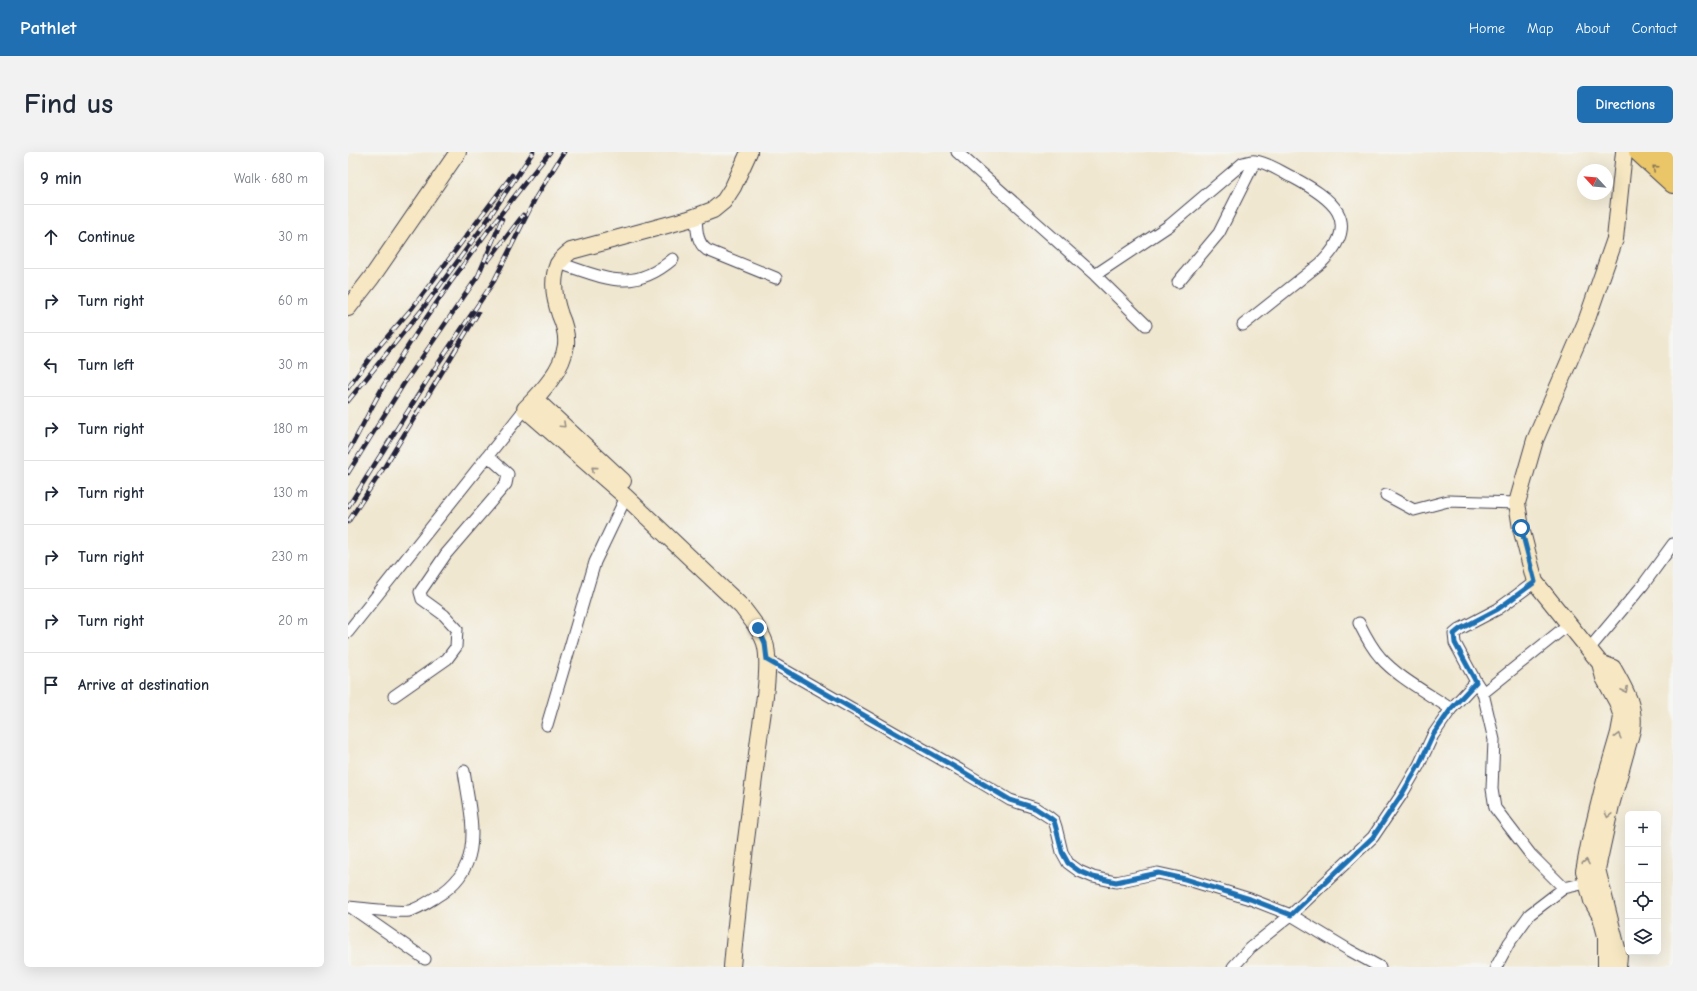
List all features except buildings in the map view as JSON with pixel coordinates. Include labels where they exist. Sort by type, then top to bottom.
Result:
[{"type":"main road","points":[[1638,152],[1673,184]]},
{"type":"main road","points":[[1658,152],[1673,165]]},
{"type":"street","points":[[348,308],[372,277],[458,152]]},
{"type":"street","points":[[348,632],[556,370],[563,356],[566,344],[565,329],[555,302],[553,286],[559,263],[571,251],[713,210],[724,201],[733,187],[749,152]]},
{"type":"street","points":[[957,152],[1095,275],[1146,325]]},
{"type":"street","points":[[1606,967],[1606,936],[1601,917],[1586,883],[1584,871],[1603,788],[1620,733],[1622,718],[1617,702],[1604,678],[1600,663],[1535,582],[1521,528],[1517,503],[1535,440],[1586,322],[1615,239],[1624,152]]},
{"type":"street","points":[[1095,275],[1170,224],[1243,163],[1255,161],[1314,189],[1332,202],[1341,220],[1342,233],[1332,252],[1321,263],[1243,325]]},
{"type":"street","points":[[1178,282],[1219,233],[1255,161]]},
{"type":"street","points":[[696,216],[701,246],[719,256],[776,278]]},
{"type":"street","points":[[559,263],[606,278],[623,280],[644,278],[658,272],[673,259]]},
{"type":"street","points":[[530,404],[626,498],[742,607],[758,628],[765,643],[772,663],[741,967]]},
{"type":"street","points":[[530,404],[638,495],[758,612],[769,626],[775,647],[764,703],[738,900],[732,967]]},
{"type":"street","points":[[394,696],[447,659],[456,647],[457,629],[444,614],[422,599],[420,592],[446,554],[506,484],[508,474],[488,456]]},
{"type":"street","points":[[1386,495],[1414,510],[1448,502],[1517,503]]},
{"type":"street","points":[[547,725],[595,562],[626,498]]},
{"type":"street","points":[[1589,649],[1643,585],[1673,544]]},
{"type":"street","points":[[1535,582],[1498,609],[1460,629],[1454,634],[1455,643],[1483,693],[1494,740],[1492,789],[1495,808],[1531,855],[1564,888]]},
{"type":"street","points":[[1359,623],[1370,643],[1381,658],[1410,682],[1451,709]]},
{"type":"street","points":[[1483,693],[1569,624]]},
{"type":"street","points":[[772,663],[1010,800],[1035,808],[1049,817],[1054,821],[1062,852],[1068,863],[1079,871],[1093,877],[1116,882],[1158,873],[1185,879],[1250,899],[1291,915],[1380,967]]},
{"type":"street","points":[[1600,663],[1613,668],[1630,700],[1634,718],[1611,805],[1597,869],[1619,956],[1618,967]]},
{"type":"street","points":[[1233,967],[1250,948],[1291,915],[1373,837],[1402,794],[1419,765],[1433,735],[1451,709],[1476,682]]},
{"type":"street","points":[[350,907],[408,911],[428,902],[451,888],[460,876],[470,857],[473,835],[464,771]]},
{"type":"street","points":[[1496,967],[1509,944],[1530,914],[1564,888],[1586,883]]},
{"type":"street","points":[[350,907],[425,959]]},
{"type":"railway","points":[[348,401],[421,311],[484,225],[533,152]]},
{"type":"railway","points":[[348,452],[384,385],[442,295],[484,236],[550,152]]},
{"type":"railway","points":[[348,507],[433,371],[494,281],[536,197],[564,152]]},
{"type":"railway","points":[[348,388],[375,351],[413,307],[512,175]]},
{"type":"railway","points":[[488,261],[523,215]]},
{"type":"railway","points":[[348,473],[403,385],[478,276],[502,219]]},
{"type":"railway","points":[[348,522],[385,466],[478,313]]},
{"type":"route","points":[[758,628],[765,643],[767,660],[1010,800],[1035,808],[1049,817],[1054,821],[1059,834],[1062,852],[1068,863],[1079,871],[1093,877],[1116,882],[1158,873],[1185,879],[1206,887],[1250,899],[1291,915],[1373,837],[1402,794],[1419,765],[1433,735],[1462,695],[1476,682],[1470,668],[1455,643],[1454,634],[1460,629],[1498,609],[1535,582],[1521,528]]}]
